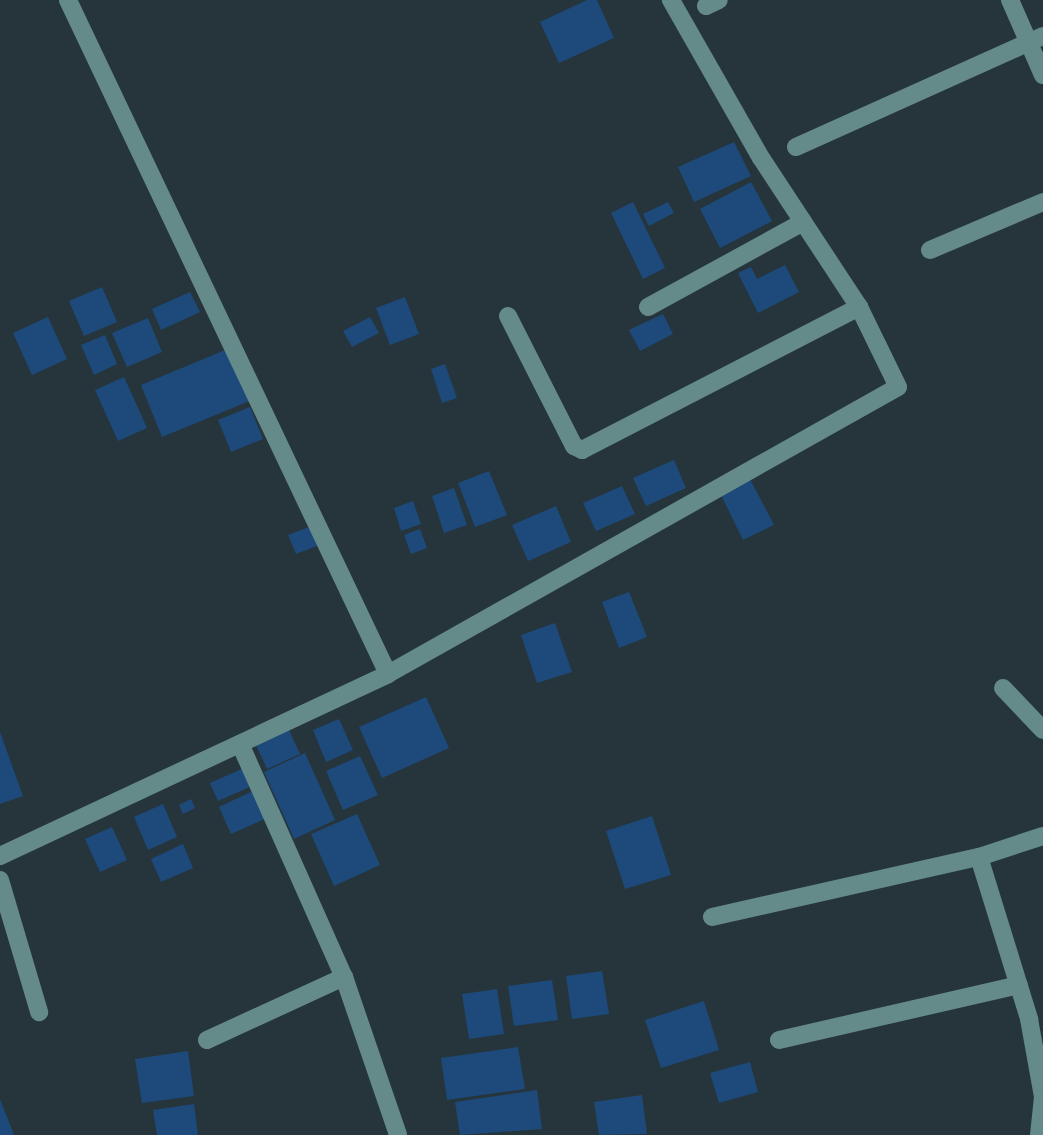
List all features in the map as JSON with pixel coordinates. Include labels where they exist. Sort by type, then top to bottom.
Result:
[{"type":"street","points":[[68,0],[388,674]]},
{"type":"street","points":[[0,856],[241,746],[388,674],[895,389],[898,382],[859,307],[803,222],[671,0]]},
{"type":"street","points":[[1010,0],[1036,39],[1043,75]]},
{"type":"street","points":[[796,147],[1036,39]]},
{"type":"street","points":[[930,250],[1043,202]]},
{"type":"street","points":[[648,307],[803,222]]},
{"type":"street","points":[[508,316],[574,446],[582,450],[859,307]]},
{"type":"street","points":[[1003,688],[1043,730]]},
{"type":"street","points":[[241,746],[344,977],[398,1135]]},
{"type":"street","points":[[712,917],[979,857],[1043,836]]},
{"type":"street","points":[[979,857],[1019,985],[1043,1097],[1039,1135]]},
{"type":"street","points":[[0,880],[39,1012]]},
{"type":"street","points":[[207,1040],[344,977]]},
{"type":"street","points":[[779,1040],[1019,985]]},
{"type":"building","points":[[587,0],[597,0],[614,38],[559,63],[540,22]]},
{"type":"building","points":[[734,142],[751,176],[694,202],[678,167]]},
{"type":"building","points":[[751,182],[772,221],[720,248],[700,209]]},
{"type":"building","points":[[633,202],[665,268],[643,279],[611,213]]},
{"type":"building","points":[[668,202],[674,213],[649,226],[643,214]]},
{"type":"building","points":[[785,265],[799,292],[758,313],[738,273],[751,267],[757,279]]},
{"type":"building","points":[[102,287],[117,322],[84,336],[69,301]]},
{"type":"building","points":[[190,292],[200,312],[161,330],[152,309]]},
{"type":"building","points":[[405,297],[419,334],[390,345],[376,308]]},
{"type":"building","points":[[663,314],[673,334],[640,351],[629,330]]},
{"type":"building","points":[[48,317],[67,359],[32,375],[13,333]]},
{"type":"building","points":[[370,317],[379,333],[352,347],[343,331]]},
{"type":"building","points":[[148,318],[162,352],[127,367],[112,333]]},
{"type":"building","points":[[105,335],[117,364],[94,375],[81,345]]},
{"type":"building","points":[[230,348],[252,400],[162,437],[141,385]]},
{"type":"building","points":[[445,364],[457,398],[442,403],[431,369]]},
{"type":"building","points":[[124,377],[147,428],[118,441],[95,390]]},
{"type":"building","points":[[250,407],[263,439],[231,452],[218,420]]},
{"type":"building","points":[[674,460],[686,488],[646,506],[633,478]]},
{"type":"building","points":[[489,471],[507,515],[475,527],[458,483]]},
{"type":"building","points":[[750,479],[774,525],[743,540],[721,495]]},
{"type":"building","points":[[622,486],[635,514],[596,531],[583,503]]},
{"type":"building","points":[[454,488],[467,525],[444,533],[432,496]]},
{"type":"building","points":[[413,501],[421,524],[401,531],[394,508]]},
{"type":"building","points":[[556,506],[571,542],[528,561],[512,525]]},
{"type":"building","points":[[314,525],[322,544],[296,554],[288,535]]},
{"type":"building","points":[[420,529],[427,548],[411,554],[404,535]]},
{"type":"building","points":[[629,592],[647,637],[619,648],[602,602]]},
{"type":"building","points":[[555,623],[572,672],[537,683],[521,635]]},
{"type":"building","points":[[426,697],[449,748],[382,778],[359,727]]},
{"type":"building","points":[[339,719],[353,750],[326,762],[313,730]]},
{"type":"building","points":[[289,730],[300,754],[267,769],[256,745]]},
{"type":"building","points":[[0,732],[23,796],[0,804]]},
{"type":"building","points":[[305,753],[335,820],[294,839],[264,772]]},
{"type":"building","points":[[360,756],[378,795],[343,810],[326,771]]},
{"type":"building","points":[[244,768],[252,786],[218,801],[210,783]]},
{"type":"building","points":[[255,790],[267,818],[231,834],[219,807]]},
{"type":"building","points":[[191,799],[195,808],[183,814],[179,805]]},
{"type":"building","points":[[163,804],[177,837],[148,850],[134,817]]},
{"type":"building","points":[[357,814],[380,865],[334,886],[311,834]]},
{"type":"building","points":[[652,816],[671,875],[625,889],[606,831]]},
{"type":"building","points":[[112,827],[127,860],[100,872],[85,839]]},
{"type":"building","points":[[183,844],[193,868],[161,882],[151,859]]},
{"type":"building","points":[[602,971],[609,1014],[572,1019],[566,976]]},
{"type":"building","points":[[552,980],[558,1020],[514,1026],[508,986]]},
{"type":"building","points":[[497,989],[504,1034],[469,1039],[462,994]]},
{"type":"building","points":[[704,1001],[719,1050],[661,1068],[645,1020]]},
{"type":"building","points":[[518,1047],[525,1089],[447,1100],[441,1058]]},
{"type":"building","points":[[188,1051],[194,1096],[142,1103],[135,1059]]},
{"type":"building","points":[[750,1062],[758,1092],[719,1103],[710,1073]]},
{"type":"building","points":[[537,1090],[542,1129],[460,1135],[455,1102]]},
{"type":"building","points":[[642,1095],[647,1134],[599,1135],[594,1102]]},
{"type":"building","points":[[0,1099],[14,1135],[0,1135]]},
{"type":"building","points":[[194,1104],[198,1135],[157,1135],[153,1110]]}]
